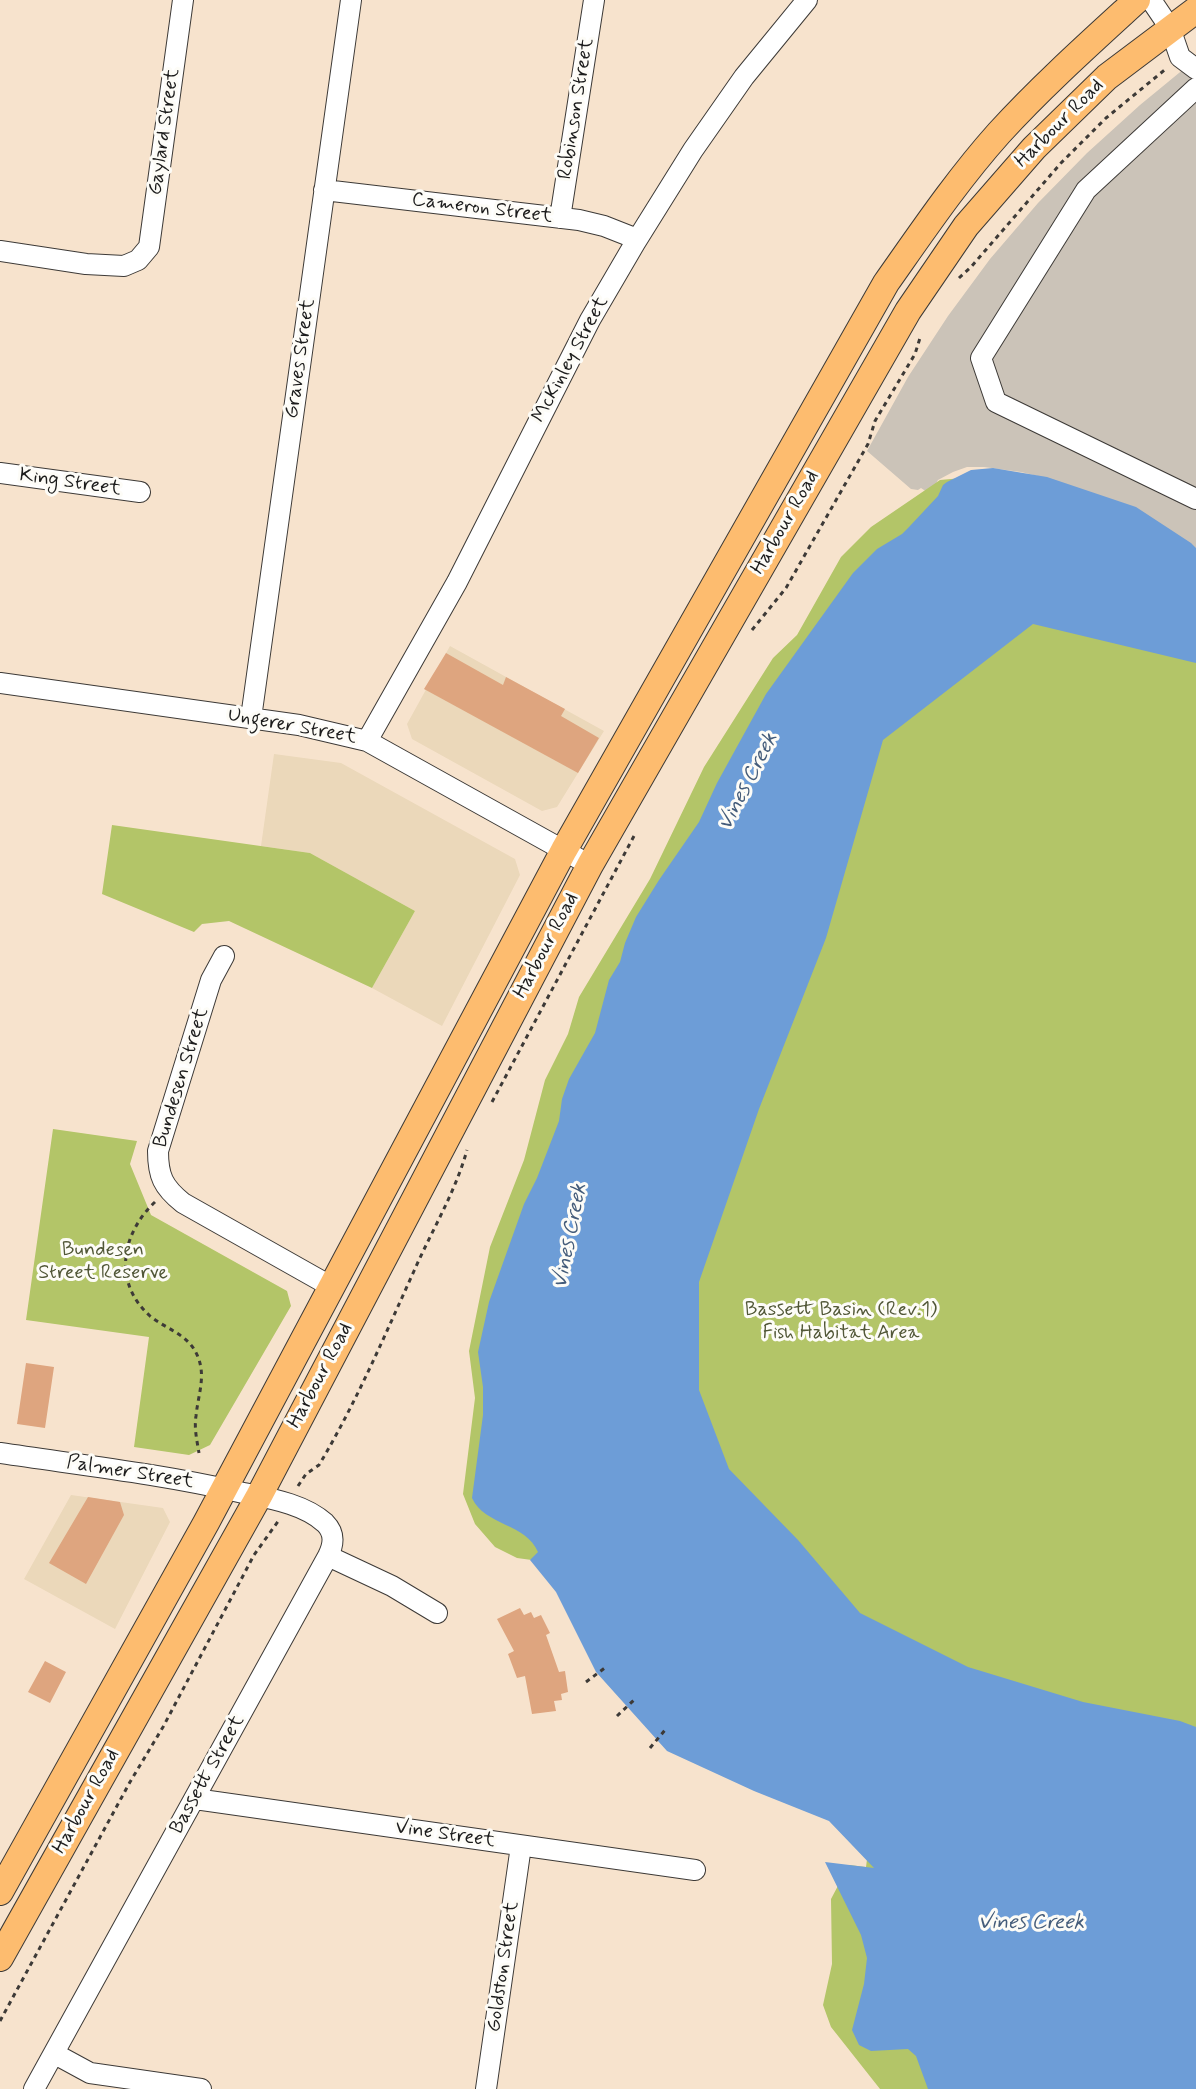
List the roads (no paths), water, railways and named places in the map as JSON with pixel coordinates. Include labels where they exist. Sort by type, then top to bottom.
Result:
[{"type":"main road","name":"Harbour Road","points":[[0,1893],[196,1542],[564,850],[886,283],[946,197],[998,134],[1047,84],[1137,0]]},
{"type":"main road","name":"Harbour Road","points":[[0,1958],[259,1496],[590,865],[908,311],[960,236],[1034,148],[1107,77],[1196,10]]},
{"type":"street","name":"Gaylard Street","points":[[0,251],[86,264],[124,266],[138,260],[148,247],[183,0]]},
{"type":"street","name":"Graves Street","points":[[251,718],[351,0]]},
{"type":"street","name":"Robinson Street","points":[[560,218],[594,0]]},
{"type":"street","name":"McKinley Street","points":[[367,741],[457,582],[590,320],[637,239],[712,122],[744,77],[807,0]]},
{"type":"street","points":[[1151,0],[1170,28],[1188,63]]},
{"type":"street","points":[[1196,88],[1086,190],[981,358],[996,402],[1196,499]]},
{"type":"street","name":"Cameron Street","points":[[324,189],[560,218],[604,226],[637,239]]},
{"type":"street","name":"King Street","points":[[0,473],[140,492]]},
{"type":"street","name":"Ungerer Street","points":[[0,683],[299,725],[367,741],[590,865]]},
{"type":"street","name":"Bundesen Street","points":[[224,956],[211,980],[158,1150],[158,1169],[169,1192],[183,1203],[332,1287]]},
{"type":"street","name":"Palmer Street","points":[[0,1453],[179,1479],[259,1496]]},
{"type":"street","name":"Bassett Street","points":[[34,2089],[328,1556],[333,1538],[324,1522],[288,1503],[259,1496]]},
{"type":"street","points":[[328,1556],[392,1586],[436,1613]]},
{"type":"street","name":"Vine Street","points":[[195,1799],[695,1870]]},
{"type":"street","name":"Goldston Street","points":[[486,2089],[521,1846]]},
{"type":"street","points":[[55,2054],[90,2073],[201,2089]]},
{"type":"water","name":"Vines Creek","points":[[993,468],[1047,477],[1136,507],[1191,543],[1196,548],[1196,663],[1033,624],[883,740],[826,938],[759,1109],[699,1282],[699,1390],[729,1469],[798,1540],[860,1613],[968,1667],[1083,1702],[1180,1721],[1196,1727],[1196,2089],[928,2089],[916,2056],[908,2049],[871,2051],[859,2045],[852,2030],[864,1984],[867,1958],[861,1935],[825,1862],[874,1868],[829,1821],[754,1791],[667,1751],[596,1672],[556,1592],[530,1560],[538,1552],[532,1543],[524,1535],[486,1514],[472,1498],[483,1415],[483,1387],[478,1352],[489,1302],[524,1204],[537,1178],[559,1121],[562,1099],[569,1079],[595,1033],[609,980],[620,962],[636,917],[699,822],[717,783],[766,694],[853,573],[877,549],[902,534],[938,496],[947,482],[971,470]]},
{"type":"park label","name":"Bundesen Street Reserve","points":[[103,1262]]},
{"type":"park label","name":"Bassett Basin (Rev.1) Fish Habitat Area","points":[[841,1322]]}]
